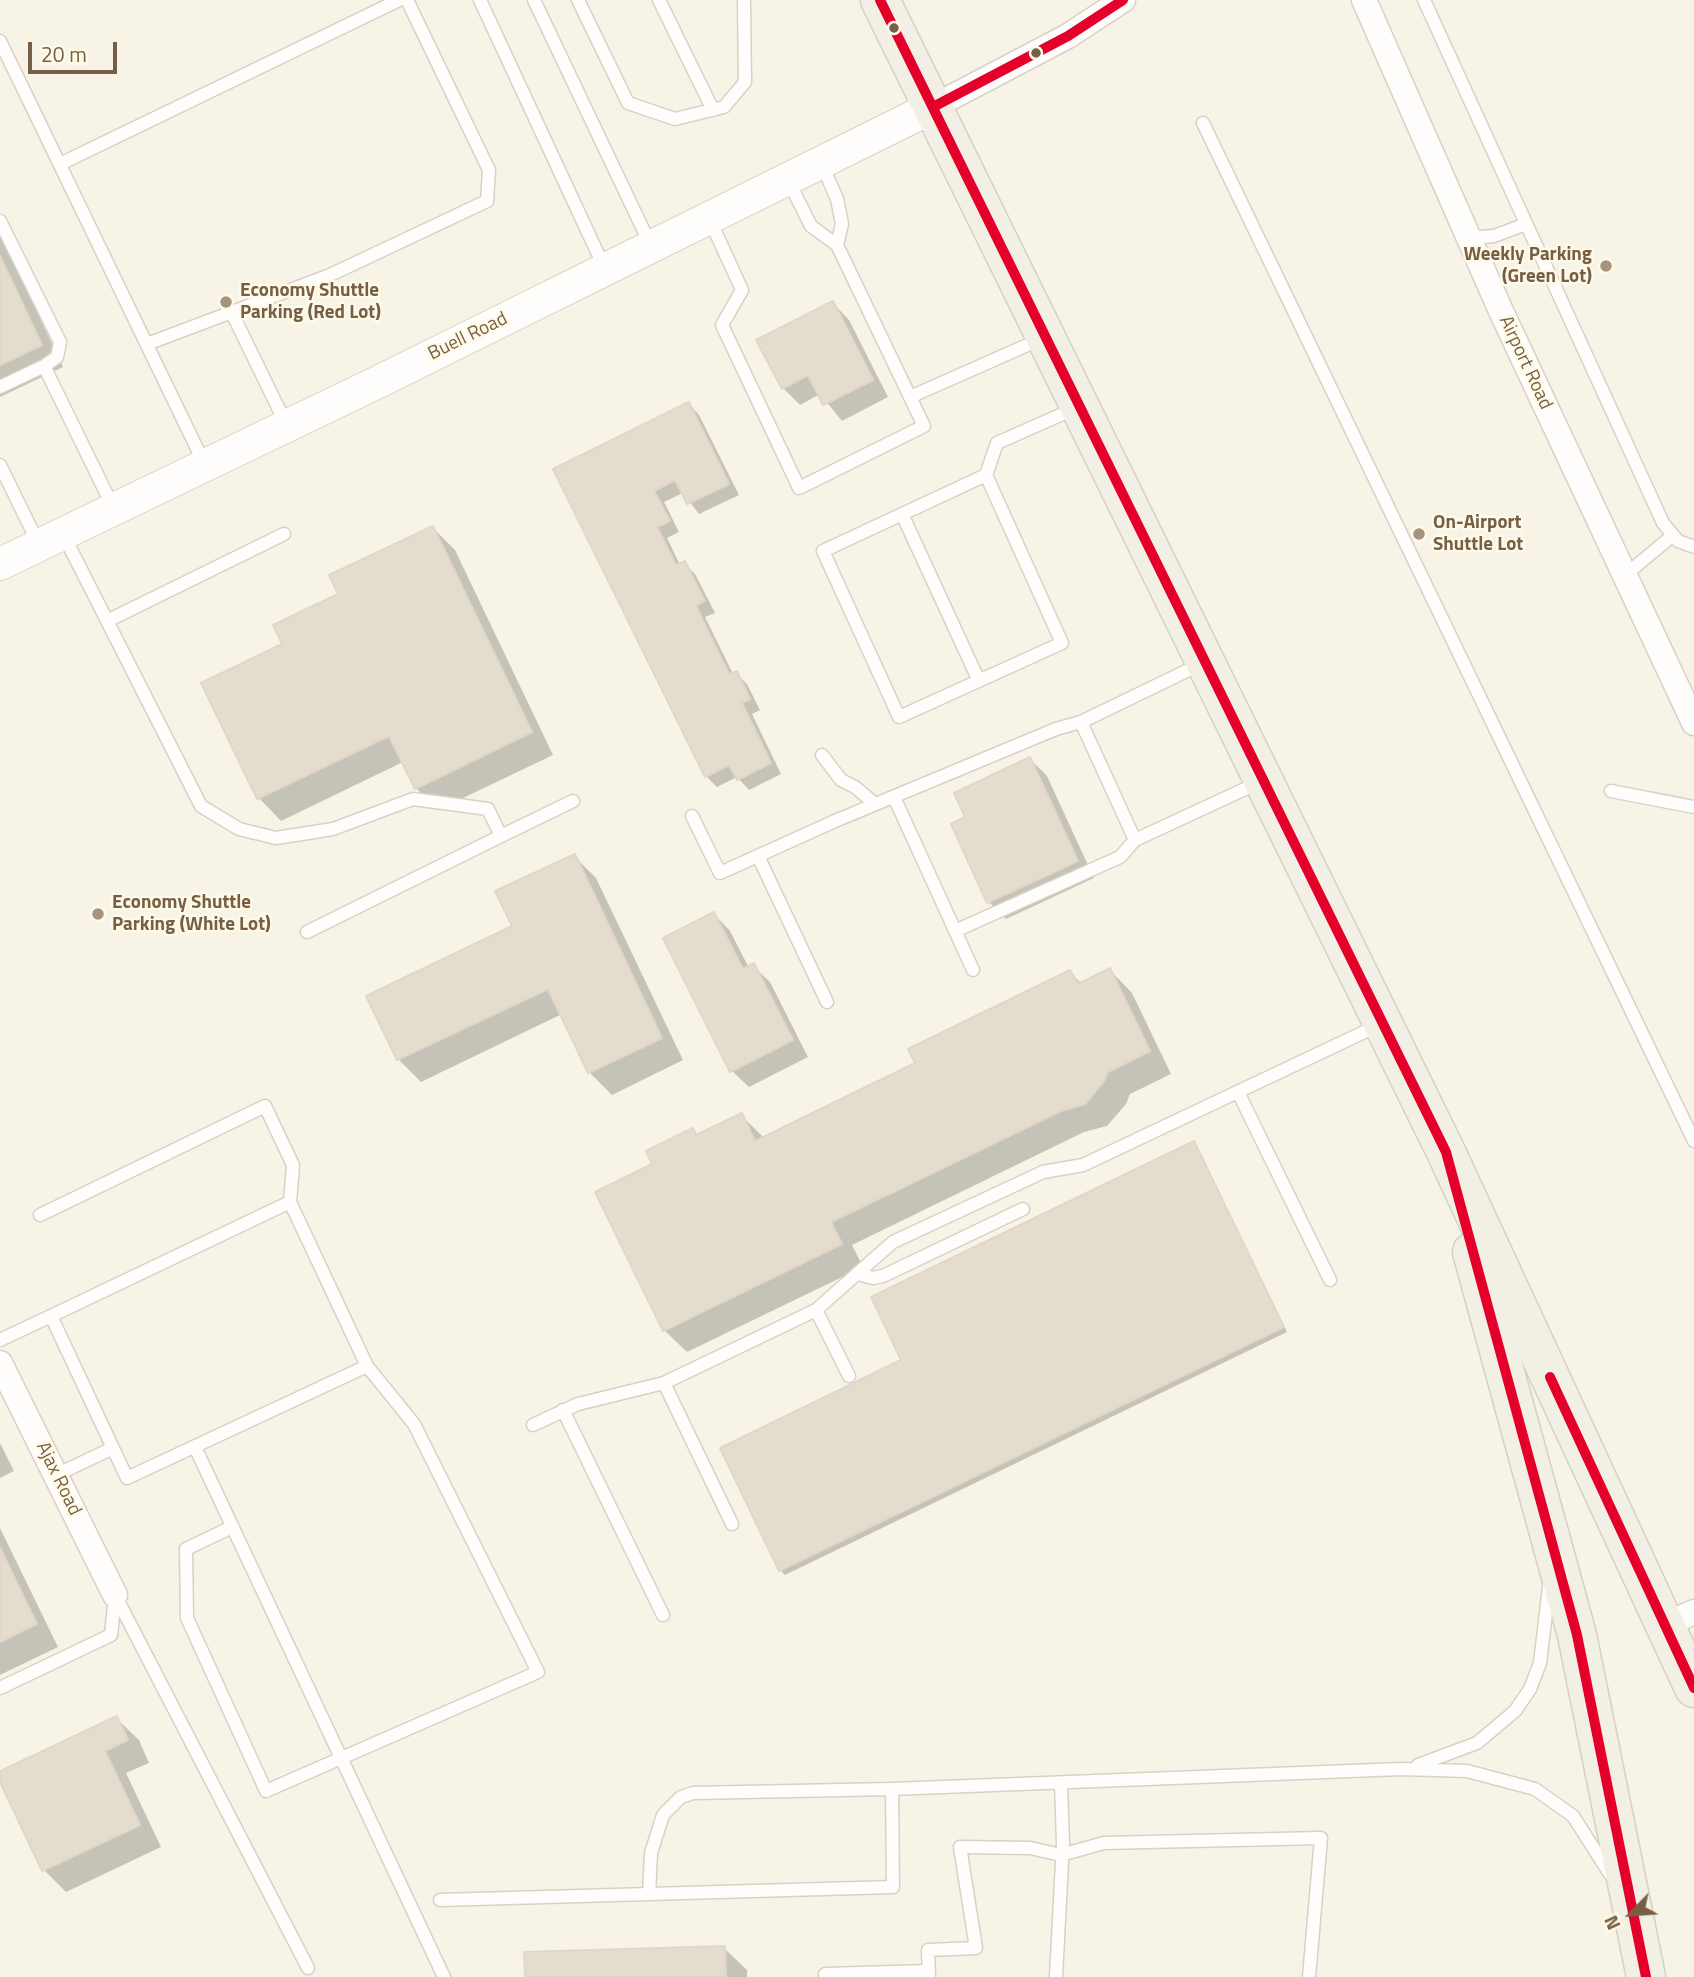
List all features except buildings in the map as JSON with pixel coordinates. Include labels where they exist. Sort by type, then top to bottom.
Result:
[{"type":"main road","points":[[880,0],[1382,1023],[1680,1619],[1694,1688]]},
{"type":"main road","points":[[1446,1152],[1591,1695],[1644,1964]]},
{"type":"street","points":[[933,107],[1089,24],[1124,0]]},
{"type":"street","name":"Airport Road","points":[[1364,0],[1469,238],[1694,723]]},
{"type":"street","name":"Buell Road","points":[[0,564],[287,426],[933,107]]},
{"type":"street","name":"Ajax Road","points":[[0,1363],[115,1595]]},
{"type":"lane","points":[[60,164],[399,0]]},
{"type":"lane","points":[[147,344],[330,275],[487,201],[489,170],[407,0]]},
{"type":"lane","points":[[480,0],[605,269]]},
{"type":"lane","points":[[534,0],[651,246]]},
{"type":"lane","points":[[578,0],[628,103],[675,119],[724,107],[745,82],[744,0]]},
{"type":"lane","points":[[659,0],[713,110]]},
{"type":"lane","points":[[1424,0],[1672,536],[1694,547]]},
{"type":"lane","points":[[0,41],[205,465]]},
{"type":"lane","points":[[1203,123],[1694,1141]]},
{"type":"lane","points":[[821,162],[837,199],[842,224],[837,245]]},
{"type":"lane","points":[[709,218],[742,290],[722,325],[799,488],[924,426],[837,245],[811,226],[788,179]]},
{"type":"lane","points":[[0,221],[60,342],[57,357],[0,387]]},
{"type":"lane","points":[[1469,238],[1494,236],[1526,224]]},
{"type":"lane","points":[[232,313],[287,426]]},
{"type":"lane","points":[[911,397],[1045,337]]},
{"type":"lane","points":[[44,366],[114,509]]},
{"type":"lane","points":[[986,475],[823,551],[899,717],[1062,643],[986,475],[997,443],[1079,406]]},
{"type":"lane","points":[[0,465],[107,621],[201,806],[239,830],[276,838],[333,829],[413,799],[488,809],[501,836]]},
{"type":"lane","points":[[902,514],[979,681]]},
{"type":"lane","points":[[107,621],[284,534]]},
{"type":"lane","points":[[1624,576],[1672,536]]},
{"type":"lane","points":[[692,816],[720,873],[875,804],[1056,729],[1081,722],[1205,662]]},
{"type":"lane","points":[[1081,722],[1135,840]]},
{"type":"lane","points":[[821,755],[841,780],[862,791],[875,804]]},
{"type":"lane","points":[[955,931],[1120,857],[1135,840],[1263,781]]},
{"type":"lane","points":[[1611,791],[1694,807]]},
{"type":"lane","points":[[894,797],[974,970]]},
{"type":"lane","points":[[307,932],[573,801]]},
{"type":"lane","points":[[758,856],[827,1002]]},
{"type":"lane","points":[[533,1425],[594,1399],[664,1383],[817,1310],[881,1250],[905,1236],[1043,1172],[1083,1165],[1382,1023]]},
{"type":"lane","points":[[1238,1092],[1330,1280]]},
{"type":"lane","points":[[40,1215],[265,1105],[293,1165],[290,1202],[367,1366],[414,1424],[538,1672],[266,1791],[187,1618],[186,1549],[232,1527]]},
{"type":"lane","points":[[0,1340],[290,1202]]},
{"type":"lane","points":[[858,1274],[873,1278],[883,1276],[1023,1209]]},
{"type":"lane","points":[[817,1310],[849,1376]]},
{"type":"lane","points":[[51,1316],[127,1478],[367,1366]]},
{"type":"lane","points":[[664,1383],[732,1524]]},
{"type":"lane","points":[[563,1410],[663,1615]]},
{"type":"lane","points":[[195,1447],[444,1977]]},
{"type":"lane","points":[[56,1475],[113,1448]]},
{"type":"lane","points":[[1401,1769],[1449,1755],[1488,1736],[1508,1720],[1530,1689],[1544,1647],[1548,1606],[1548,1559],[1540,1501]]},
{"type":"lane","points":[[0,1688],[111,1635],[115,1595]]},
{"type":"lane","points":[[115,1595],[308,1968]]},
{"type":"lane","points":[[649,1894],[651,1853],[657,1827],[671,1804],[681,1797],[706,1791],[892,1789],[1401,1769],[1488,1775],[1522,1783],[1561,1804],[1583,1828],[1602,1858],[1644,1964]]},
{"type":"lane","points":[[1056,1977],[1061,1783]]},
{"type":"lane","points":[[440,1900],[893,1887],[892,1789]]},
{"type":"lane","points":[[825,1974],[929,1974],[928,1950],[976,1948],[960,1847],[1030,1848],[1061,1855],[1104,1843],[1321,1838],[1309,1977]]},
{"type":"transit line","points":[[880,0],[1446,1152],[1577,1635],[1646,1977]]},
{"type":"transit line","points":[[933,107],[1068,36],[1123,0]]},
{"type":"transit line","points":[[1550,1377],[1694,1688]]},
{"type":"place","name":"Weekly Parking (Green Lot)","points":[[1606,266]]},
{"type":"place","name":"Economy Shuttle Parking (Red Lot)","points":[[226,302]]},
{"type":"place","name":"On-Airport Shuttle Lot","points":[[1419,534]]},
{"type":"place","name":"Economy Shuttle Parking (White Lot)","points":[[98,914]]}]
